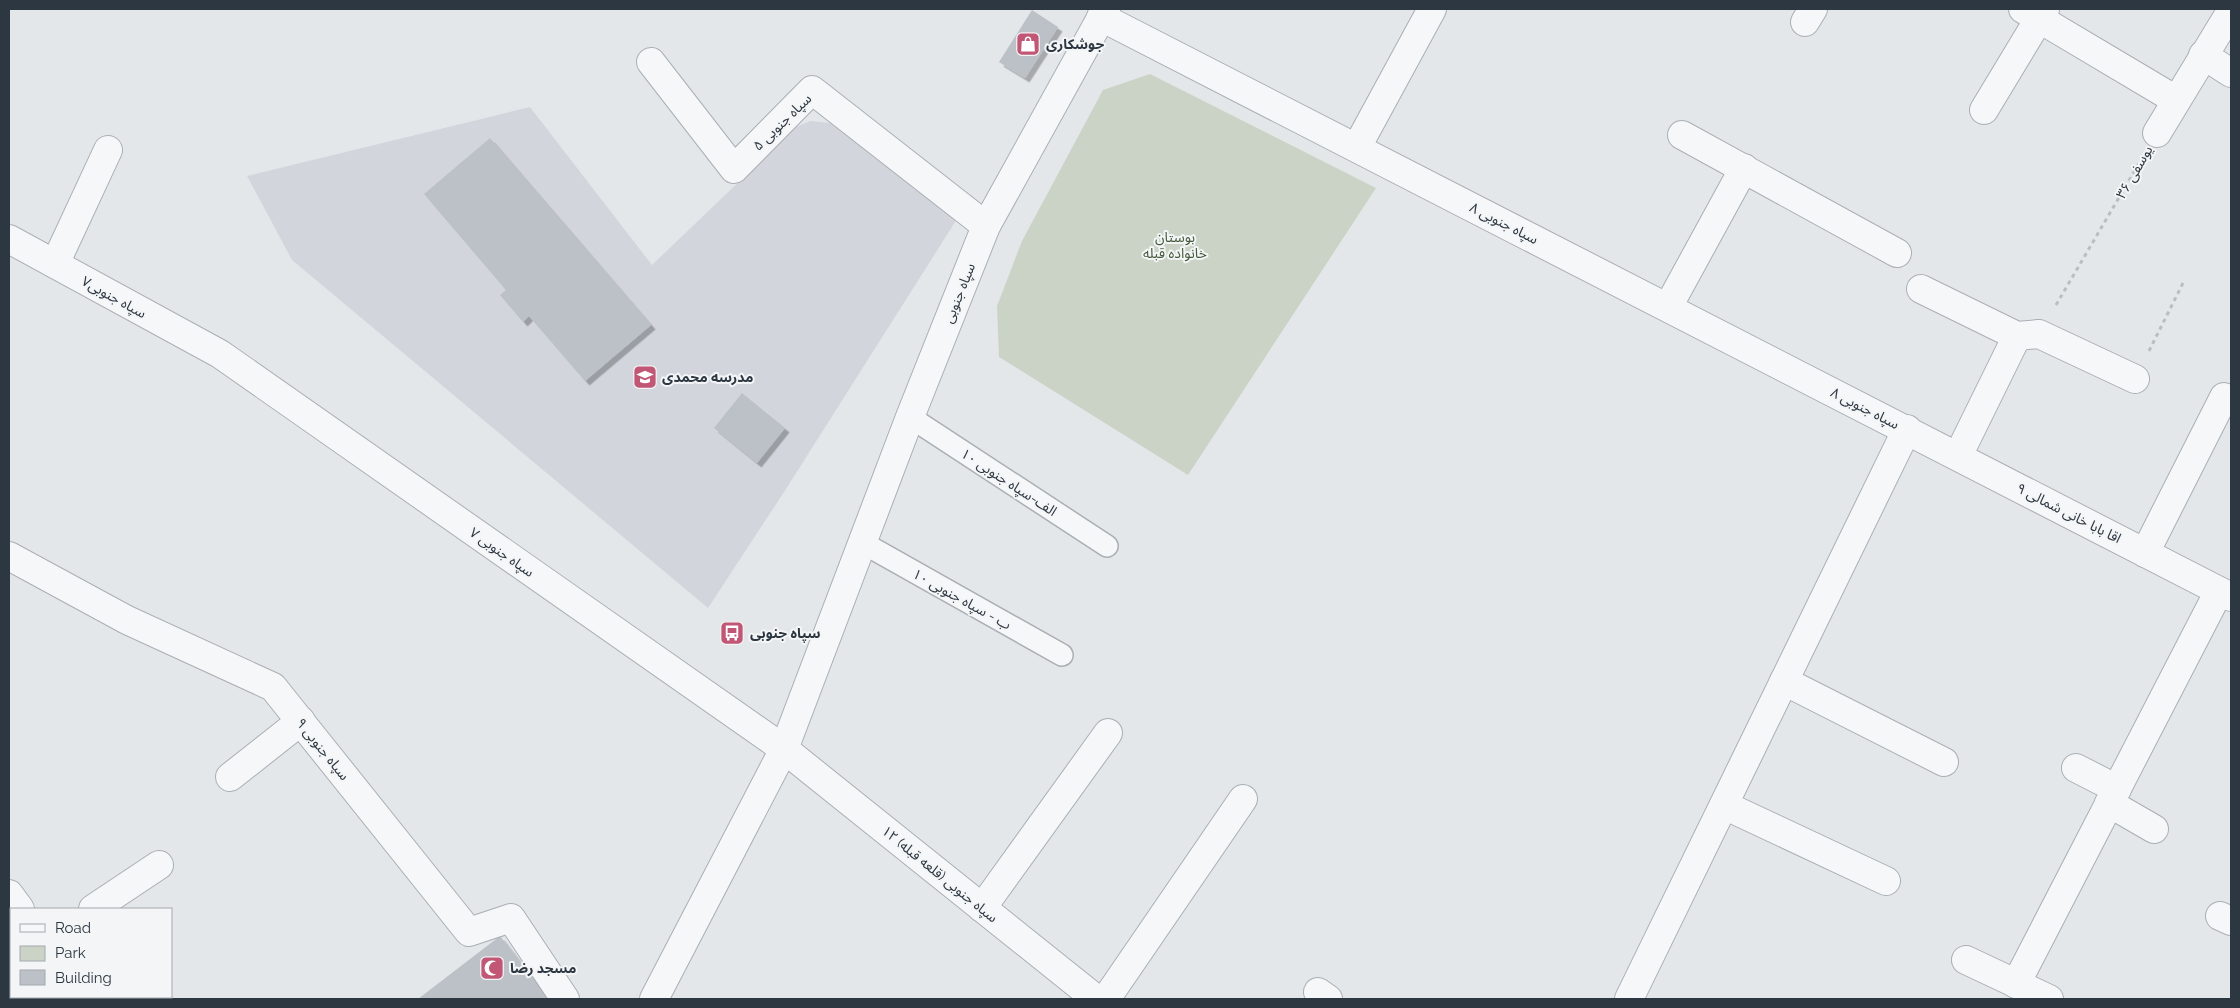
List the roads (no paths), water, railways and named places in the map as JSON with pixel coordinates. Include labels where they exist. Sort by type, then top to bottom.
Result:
[{"type":"street","points":[[1357,147],[1432,9]]},
{"type":"street","name":"۸ سپاه جنوبی","points":[[1099,11],[1357,147],[1907,429]]},
{"type":"street","name":"سپاه جنوبی","points":[[654,999],[784,750],[910,417],[986,226],[1099,11]]},
{"type":"street","name":"یوسفی ۳۶","points":[[2157,133],[2231,11]]},
{"type":"street","points":[[1984,110],[2036,12],[2176,100]]},
{"type":"street","points":[[2203,56],[2231,73]]},
{"type":"street","name":"۵ سپاه جنوبی","points":[[651,62],[734,169],[812,90],[986,226]]},
{"type":"street","points":[[1682,135],[1897,253]]},
{"type":"street","points":[[56,264],[108,150]]},
{"type":"street","points":[[1668,307],[1744,168]]},
{"type":"street","name":"سپاه جنوبی۷","points":[[9,239],[220,354]]},
{"type":"street","points":[[1921,289],[2135,379]]},
{"type":"street","points":[[1958,456],[2028,335]]},
{"type":"street","name":"۷ سپاه جنوبی","points":[[220,354],[784,750]]},
{"type":"street","points":[[2145,552],[2224,397]]},
{"type":"street","points":[[1637,997],[1724,805],[1907,429]]},
{"type":"street","name":"۹ اقا بابا خانی شمالی","points":[[1907,429],[2225,594]]},
{"type":"street","name":"۹ سپاه جنوبی","points":[[9,556],[127,620],[274,687],[469,932],[511,918],[565,999]]},
{"type":"street","points":[[2016,984],[2113,796],[2225,594]]},
{"type":"street","points":[[1784,681],[1944,762]]},
{"type":"street","points":[[230,777],[301,721]]},
{"type":"street","points":[[982,908],[1108,732]]},
{"type":"street","name":"۱۲ سپاه جنوبی (قلعه قبله)","points":[[784,750],[1096,999]]},
{"type":"street","points":[[2076,768],[2154,829]]},
{"type":"street","points":[[1106,999],[1243,799]]},
{"type":"street","points":[[1724,805],[1886,881]]},
{"type":"street","points":[[95,908],[160,865]]},
{"type":"street","points":[[9,894],[19,908]]},
{"type":"street","points":[[1966,960],[2049,999]]},
{"type":"lane","name":"۱۰ الف-سپاه جنوبی","points":[[910,417],[1107,546]]},
{"type":"lane","name":"۱۰ ب - سپاه جنوبی","points":[[863,544],[1062,655]]},
{"type":"place","name":"جوشکاری","points":[[1028,44]]},
{"type":"place","name":"مدرسه محمدی","points":[[645,377]]},
{"type":"place","name":"سپاه جنوبی","points":[[732,633]]},
{"type":"place","name":"مسجد رضا","points":[[492,968]]},
{"type":"park label","name":"بوستان خانواده قبله","points":[[1175,246]]}]
